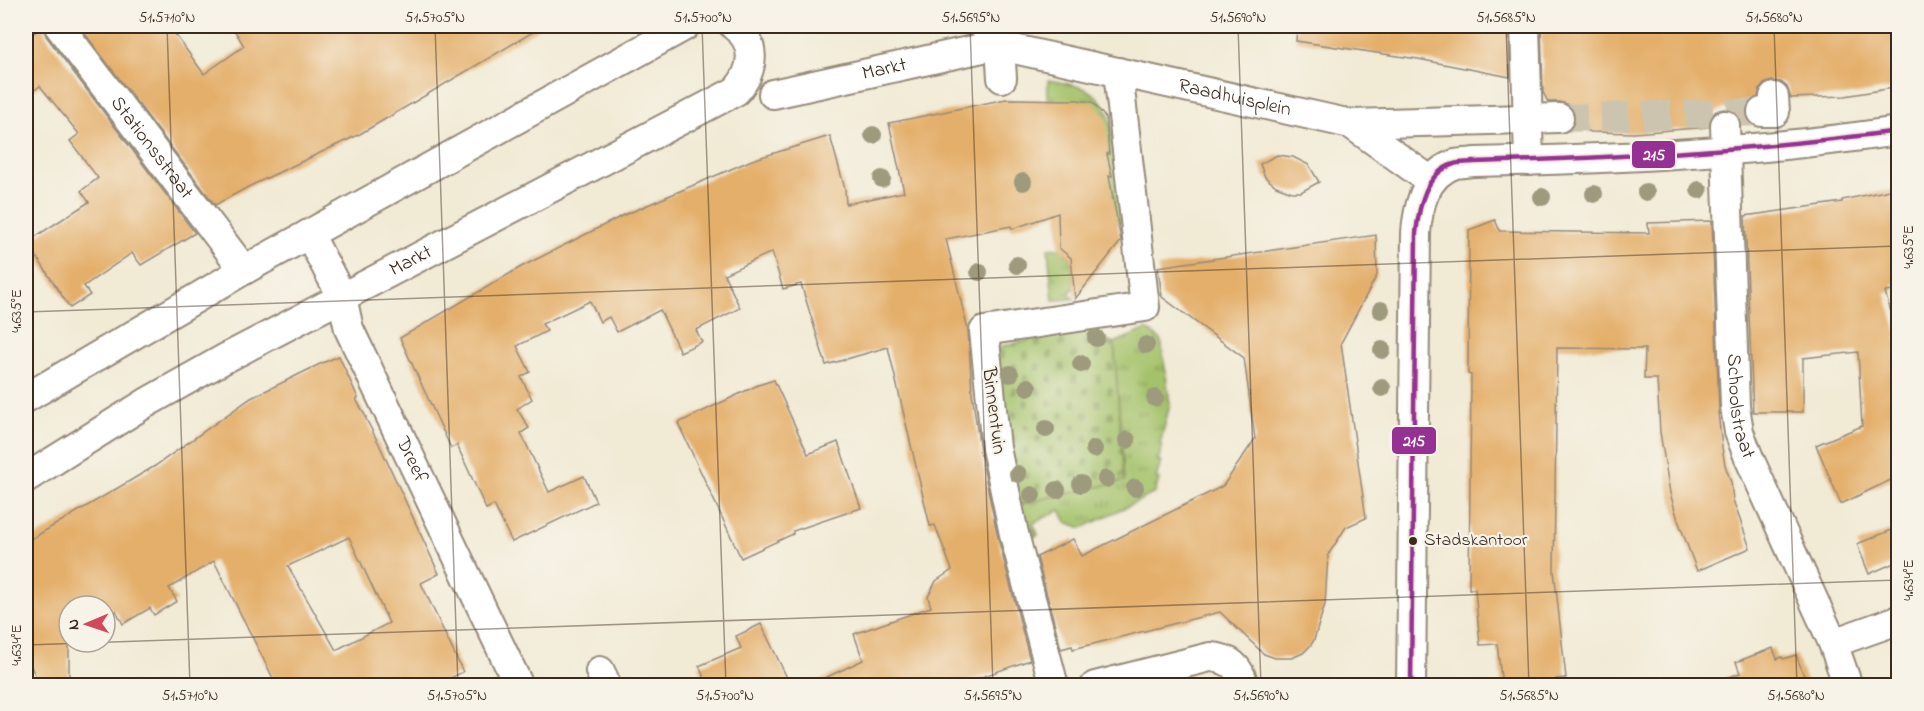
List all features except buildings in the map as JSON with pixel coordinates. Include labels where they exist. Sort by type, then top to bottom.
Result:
[{"type":"street","name":"Stationsstraat","points":[[59,26],[244,270]]},
{"type":"street","points":[[26,398],[244,270],[686,26]]},
{"type":"street","name":"Markt","points":[[26,478],[146,403],[224,359],[736,91],[745,80],[750,67],[751,53],[740,30],[734,26]]},
{"type":"street","points":[[1525,26],[1517,119],[1529,161]]},
{"type":"street","points":[[993,39],[1002,78]]},
{"type":"street","name":"Markt","points":[[773,94],[993,39],[1067,61]]},
{"type":"street","name":"Raadhuisplein","points":[[1067,61],[1351,124],[1559,118]]},
{"type":"street","name":"Binnentuin","points":[[1054,686],[1014,534],[996,448],[984,331],[1145,307],[1118,72]]},
{"type":"street","name":"Raadhuisplein","points":[[1351,124],[1431,180]]},
{"type":"street","points":[[1411,686],[1416,233],[1419,205],[1431,180],[1455,164],[1474,162],[1529,161],[1726,138],[1841,140],[1899,131]]},
{"type":"street","name":"Schoolstraat","points":[[1726,138],[1736,406],[1739,432],[1833,643],[1848,686]]},
{"type":"street","name":"Dreef","points":[[309,234],[342,297],[349,329],[519,686]]},
{"type":"street","points":[[1833,643],[1899,620]]},
{"type":"street","points":[[1098,685],[1203,658],[1216,658],[1228,661],[1238,669],[1244,686]]},
{"type":"green space","points":[[1048,80],[1086,89],[1093,93],[1105,107],[1110,118],[1123,222],[1117,223],[1109,198],[1114,197],[1113,194],[1108,195],[1103,155],[1109,154],[1108,150],[1047,133]]},
{"type":"green space","points":[[1068,247],[1064,252],[1071,258],[1074,287],[1069,294],[1074,299],[1053,300],[1048,249]]},
{"type":"green space","points":[[1082,328],[1114,343],[1124,481],[1016,505],[994,348]]},
{"type":"green space","points":[[1147,329],[1161,340],[1170,404],[1160,444],[1162,446],[1158,461],[1161,462],[1156,478],[1159,479],[1155,493],[1082,528],[1066,522],[1060,510],[1033,523],[1038,535],[1024,542],[1016,505],[1124,481],[1114,343]]},
{"type":"tunnel","points":[[1559,118],[1762,112]]},
{"type":"transit line","name":"215","points":[[1411,686],[1416,233],[1425,192],[1436,175],[1444,168],[1459,163],[1686,152],[1898,131]]},
{"type":"place","name":"Stadskantoor","points":[[1413,541]]}]
